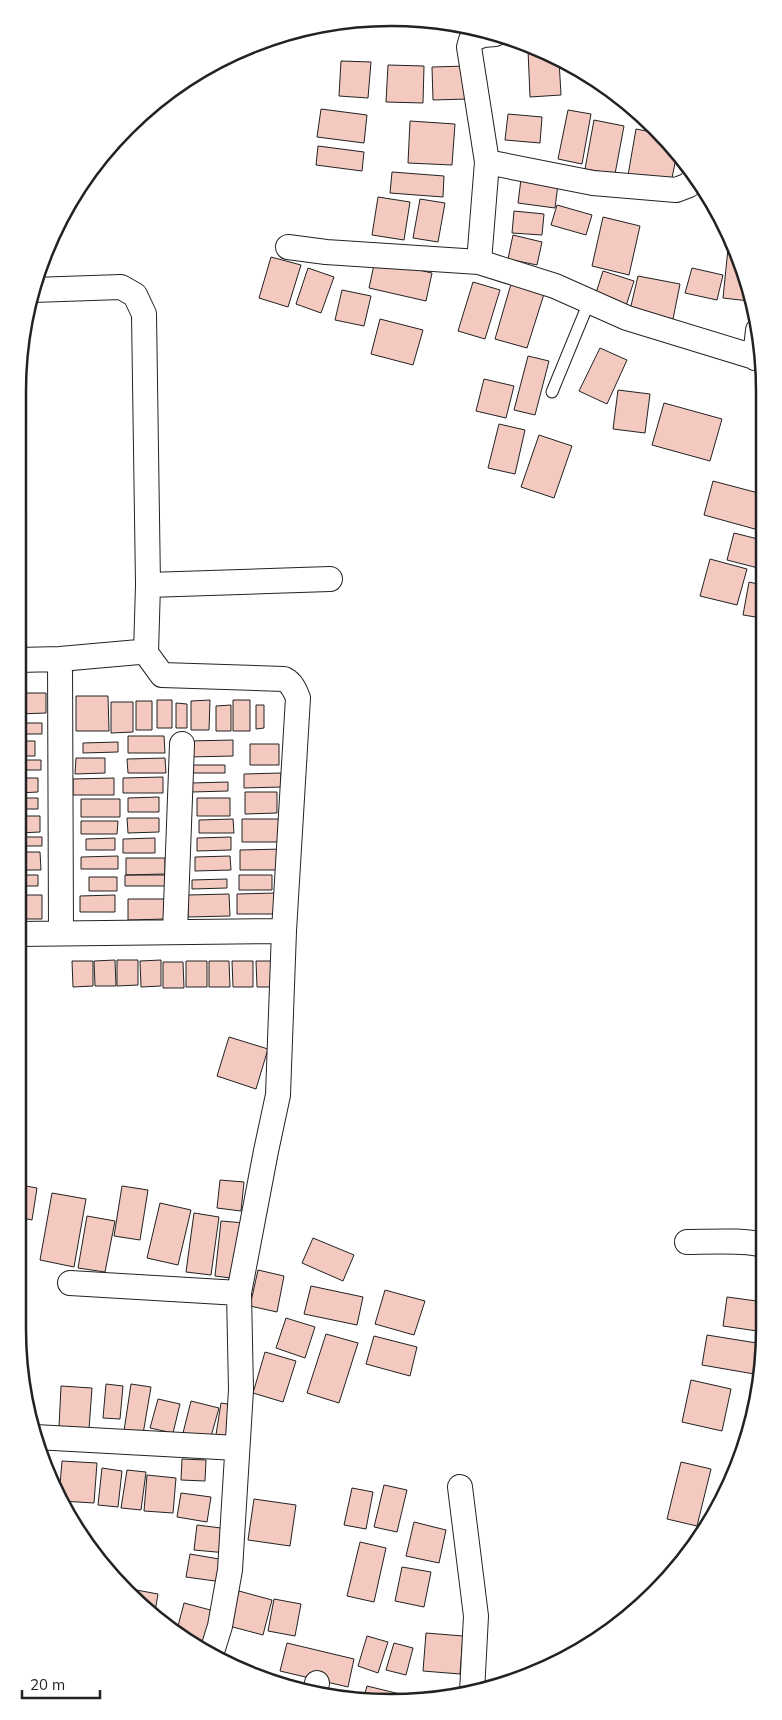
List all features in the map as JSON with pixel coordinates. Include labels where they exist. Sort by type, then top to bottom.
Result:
[{"type":"street","points":[[478,37],[471,40],[469,48],[487,162],[479,262]]},
{"type":"street","points":[[487,162],[593,183],[676,190],[690,183]]},
{"type":"street","points":[[288,247],[326,252],[479,262],[555,286],[627,318],[754,357]]},
{"type":"street","points":[[41,290],[121,287],[134,295],[144,314],[148,585],[146,653],[162,675],[284,679],[294,688],[298,698],[284,931],[278,1096],[239,1294],[241,1390],[230,1570],[220,1626],[213,1647]]},
{"type":"street","points":[[148,585],[330,579]]},
{"type":"street","points":[[26,660],[146,653]]},
{"type":"street","points":[[60,659],[61,933]]},
{"type":"street","points":[[175,932],[182,744]]},
{"type":"street","points":[[26,934],[284,931]]},
{"type":"street","points":[[687,1242],[756,1243]]},
{"type":"street","points":[[70,1283],[239,1294]]},
{"type":"street","points":[[43,1437],[237,1448]]},
{"type":"street","points":[[460,1487],[476,1616],[472,1684]]},
{"type":"lane","points":[[552,392],[589,302]]},
{"type":"building","points":[[528,53],[559,68],[561,95],[530,97]]},
{"type":"building","points":[[341,61],[371,62],[368,98],[339,96]]},
{"type":"building","points":[[388,65],[424,66],[423,103],[386,102]]},
{"type":"building","points":[[467,66],[468,99],[433,100],[432,67]]},
{"type":"building","points":[[321,109],[367,115],[364,143],[317,137]]},
{"type":"building","points":[[568,110],[591,114],[582,164],[558,159]]},
{"type":"building","points":[[508,114],[542,117],[540,143],[505,140]]},
{"type":"building","points":[[594,120],[624,126],[615,174],[585,169]]},
{"type":"building","points":[[410,121],[455,124],[452,165],[408,163]]},
{"type":"building","points":[[636,129],[647,131],[675,163],[670,188],[627,181]]},
{"type":"building","points":[[318,146],[364,152],[362,171],[316,165]]},
{"type":"building","points":[[392,172],[444,176],[443,197],[390,193]]},
{"type":"building","points":[[521,179],[558,184],[555,208],[518,203]]},
{"type":"building","points":[[378,197],[410,202],[404,240],[372,235]]},
{"type":"building","points":[[420,199],[445,203],[438,242],[413,238]]},
{"type":"building","points":[[557,205],[592,215],[586,235],[551,225]]},
{"type":"building","points":[[514,211],[544,214],[542,235],[512,233]]},
{"type":"building","points":[[603,217],[640,226],[629,275],[592,266]]},
{"type":"building","points":[[513,235],[542,242],[537,265],[508,259]]},
{"type":"building","points":[[728,251],[744,300],[723,298]]},
{"type":"building","points":[[271,257],[301,265],[288,307],[259,298]]},
{"type":"building","points":[[375,260],[432,273],[426,301],[369,288]]},
{"type":"building","points":[[308,268],[334,277],[321,313],[296,304]]},
{"type":"building","points":[[692,268],[723,275],[717,300],[685,293]]},
{"type":"building","points":[[603,271],[634,281],[626,306],[595,296]]},
{"type":"building","points":[[638,276],[680,284],[673,319],[630,310]]},
{"type":"building","points":[[473,282],[500,290],[485,339],[458,331]]},
{"type":"building","points":[[511,284],[544,294],[527,348],[495,339]]},
{"type":"building","points":[[342,290],[371,296],[364,326],[335,320]]},
{"type":"building","points":[[380,319],[423,330],[413,365],[371,354]]},
{"type":"building","points":[[600,348],[627,360],[607,404],[579,391]]},
{"type":"building","points":[[528,356],[549,361],[535,415],[514,410]]},
{"type":"building","points":[[484,379],[514,386],[506,418],[476,411]]},
{"type":"building","points":[[618,390],[650,394],[645,433],[613,429]]},
{"type":"building","points":[[664,403],[722,419],[710,461],[652,445]]},
{"type":"building","points":[[499,424],[525,430],[515,474],[488,468]]},
{"type":"building","points":[[539,435],[572,446],[554,498],[521,487]]},
{"type":"building","points":[[713,481],[756,492],[756,529],[704,515]]},
{"type":"building","points":[[734,533],[756,538],[756,567],[727,560]]},
{"type":"building","points":[[710,559],[747,569],[737,605],[700,596]]},
{"type":"building","points":[[749,582],[756,584],[756,617],[743,615]]},
{"type":"building","points":[[26,693],[46,693],[46,713],[26,714]]},
{"type":"building","points":[[76,696],[108,696],[109,731],[76,731]]},
{"type":"building","points":[[157,700],[172,700],[172,728],[157,728]]},
{"type":"building","points":[[210,700],[209,730],[191,730],[191,701]]},
{"type":"building","points":[[233,700],[250,700],[250,731],[233,731]]},
{"type":"building","points":[[136,701],[152,701],[152,730],[136,730]]},
{"type":"building","points":[[111,702],[133,702],[133,732],[111,733]]},
{"type":"building","points":[[176,703],[187,704],[187,728],[176,728]]},
{"type":"building","points":[[231,705],[231,731],[216,731],[216,706]]},
{"type":"building","points":[[256,705],[264,705],[264,728],[256,729]]},
{"type":"building","points":[[26,723],[42,723],[42,734],[26,734]]},
{"type":"building","points":[[128,736],[164,736],[165,753],[128,753]]},
{"type":"building","points":[[233,740],[233,756],[189,757],[189,741]]},
{"type":"building","points":[[26,741],[35,741],[35,756],[26,756]]},
{"type":"building","points":[[118,742],[118,752],[83,753],[83,743]]},
{"type":"building","points":[[250,744],[279,744],[279,765],[250,765]]},
{"type":"building","points":[[76,758],[105,758],[105,773],[75,774]]},
{"type":"building","points":[[165,758],[166,773],[128,773],[127,759]]},
{"type":"building","points":[[26,760],[41,760],[41,770],[26,770]]},
{"type":"building","points":[[188,765],[225,765],[225,773],[188,773]]},
{"type":"building","points":[[281,773],[281,787],[244,788],[244,774]]},
{"type":"building","points":[[163,777],[163,793],[123,793],[123,778]]},
{"type":"building","points":[[26,778],[38,778],[38,792],[26,793]]},
{"type":"building","points":[[114,778],[114,795],[73,795],[73,779]]},
{"type":"building","points":[[228,782],[228,791],[192,792],[191,783]]},
{"type":"building","points":[[245,792],[277,792],[277,813],[245,814]]},
{"type":"building","points":[[159,797],[159,812],[128,812],[128,798]]},
{"type":"building","points":[[26,798],[38,798],[38,809],[26,809]]},
{"type":"building","points":[[197,798],[230,798],[230,816],[197,816]]},
{"type":"building","points":[[81,799],[120,799],[120,817],[81,817]]},
{"type":"building","points":[[26,816],[40,816],[40,832],[26,833]]},
{"type":"building","points":[[127,818],[159,818],[159,832],[128,833]]},
{"type":"building","points":[[233,819],[234,833],[199,833],[199,820]]},
{"type":"building","points":[[242,819],[279,819],[279,842],[242,842]]},
{"type":"building","points":[[81,821],[118,821],[117,834],[81,834]]},
{"type":"building","points":[[26,837],[42,837],[42,846],[26,846]]},
{"type":"building","points":[[231,837],[231,850],[197,851],[197,838]]},
{"type":"building","points":[[115,838],[115,850],[86,850],[86,839]]},
{"type":"building","points":[[155,838],[155,853],[123,853],[123,839]]},
{"type":"building","points":[[285,849],[285,870],[240,870],[240,850]]},
{"type":"building","points":[[26,852],[40,852],[41,870],[26,870]]},
{"type":"building","points":[[118,856],[118,869],[81,869],[81,857]]},
{"type":"building","points":[[230,856],[231,870],[195,871],[195,857]]},
{"type":"building","points":[[126,858],[165,858],[165,874],[126,875]]},
{"type":"building","points":[[26,875],[38,875],[38,886],[26,886]]},
{"type":"building","points":[[125,875],[165,875],[165,886],[125,886]]},
{"type":"building","points":[[239,875],[272,875],[272,890],[239,890]]},
{"type":"building","points":[[89,877],[117,877],[117,891],[89,891]]},
{"type":"building","points":[[227,879],[227,888],[192,889],[192,880]]},
{"type":"building","points":[[275,893],[275,914],[237,914],[237,894]]},
{"type":"building","points":[[229,894],[230,916],[188,917],[188,895]]},
{"type":"building","points":[[26,895],[42,895],[42,919],[26,919]]},
{"type":"building","points":[[115,895],[115,912],[80,912],[80,896]]},
{"type":"building","points":[[128,899],[166,899],[166,919],[128,920]]},
{"type":"building","points":[[115,960],[116,986],[95,986],[94,961]]},
{"type":"building","points":[[117,960],[138,960],[138,985],[117,986]]},
{"type":"building","points":[[161,960],[161,986],[141,987],[140,961]]},
{"type":"building","points":[[72,961],[93,961],[93,986],[73,987]]},
{"type":"building","points":[[186,961],[207,961],[207,987],[186,987]]},
{"type":"building","points":[[209,961],[229,961],[230,987],[209,987]]},
{"type":"building","points":[[232,961],[253,961],[253,987],[233,987]]},
{"type":"building","points":[[256,961],[277,961],[277,987],[257,987]]},
{"type":"building","points":[[163,962],[183,962],[184,988],[163,988]]},
{"type":"building","points":[[229,1037],[268,1049],[256,1089],[217,1076]]},
{"type":"building","points":[[220,1180],[244,1182],[241,1211],[217,1208]]},
{"type":"building","points":[[26,1186],[37,1188],[32,1220],[26,1219]]},
{"type":"building","points":[[122,1186],[148,1190],[140,1240],[114,1236]]},
{"type":"building","points":[[52,1193],[86,1199],[74,1267],[40,1260]]},
{"type":"building","points":[[160,1203],[191,1210],[178,1265],[147,1258]]},
{"type":"building","points":[[194,1213],[219,1217],[211,1275],[186,1272]]},
{"type":"building","points":[[87,1216],[115,1221],[105,1272],[78,1268]]},
{"type":"building","points":[[221,1221],[245,1223],[238,1279],[215,1276]]},
{"type":"building","points":[[313,1238],[354,1255],[343,1281],[302,1263]]},
{"type":"building","points":[[258,1270],[284,1276],[277,1312],[250,1306]]},
{"type":"building","points":[[311,1286],[363,1297],[357,1325],[304,1314]]},
{"type":"building","points":[[385,1290],[425,1301],[414,1335],[375,1324]]},
{"type":"building","points":[[727,1297],[756,1301],[756,1331],[723,1326]]},
{"type":"building","points":[[286,1318],[315,1327],[305,1358],[276,1348]]},
{"type":"building","points":[[326,1334],[358,1343],[339,1403],[307,1393]]},
{"type":"building","points":[[707,1335],[755,1343],[753,1374],[702,1365]]},
{"type":"building","points":[[374,1336],[417,1347],[410,1376],[366,1364]]},
{"type":"building","points":[[265,1352],[296,1361],[283,1402],[253,1393]]},
{"type":"building","points":[[691,1380],[731,1389],[722,1431],[682,1422]]},
{"type":"building","points":[[106,1384],[123,1386],[120,1419],[103,1418]]},
{"type":"building","points":[[131,1384],[151,1387],[143,1434],[124,1431]]},
{"type":"building","points":[[61,1386],[92,1388],[89,1429],[59,1427]]},
{"type":"building","points":[[158,1399],[180,1404],[173,1433],[150,1428]]},
{"type":"building","points":[[191,1401],[219,1408],[210,1440],[183,1433]]},
{"type":"building","points":[[221,1403],[240,1406],[233,1445],[215,1441]]},
{"type":"building","points":[[182,1459],[206,1460],[205,1481],[181,1480]]},
{"type":"building","points":[[62,1461],[97,1463],[94,1503],[70,1502],[60,1482]]},
{"type":"building","points":[[681,1462],[711,1469],[697,1526],[667,1519]]},
{"type":"building","points":[[102,1468],[122,1471],[118,1507],[98,1505]]},
{"type":"building","points":[[127,1470],[146,1472],[141,1510],[121,1508]]},
{"type":"building","points":[[147,1475],[176,1478],[173,1513],[144,1511]]},
{"type":"building","points":[[384,1485],[407,1490],[397,1532],[374,1527]]},
{"type":"building","points":[[352,1488],[373,1492],[366,1529],[344,1525]]},
{"type":"building","points":[[181,1493],[211,1497],[207,1522],[177,1517]]},
{"type":"building","points":[[254,1499],[296,1505],[290,1546],[248,1540]]},
{"type":"building","points":[[414,1522],[446,1530],[439,1563],[406,1556]]},
{"type":"building","points":[[197,1525],[229,1529],[227,1553],[194,1550]]},
{"type":"building","points":[[360,1542],[386,1548],[374,1602],[347,1596]]},
{"type":"building","points":[[190,1554],[225,1560],[222,1582],[186,1577]]},
{"type":"building","points":[[402,1567],[431,1572],[424,1607],[395,1601]]},
{"type":"building","points":[[136,1590],[158,1594],[156,1607]]},
{"type":"building","points":[[239,1591],[272,1600],[263,1635],[229,1626]]},
{"type":"building","points":[[274,1599],[301,1604],[295,1636],[268,1631]]},
{"type":"building","points":[[184,1603],[218,1612],[208,1644],[178,1625]]},
{"type":"building","points":[[426,1633],[463,1636],[460,1674],[423,1671]]},
{"type":"building","points":[[367,1636],[388,1642],[378,1673],[358,1666]]},
{"type":"building","points":[[287,1643],[354,1659],[348,1687],[280,1671]]},
{"type":"building","points":[[394,1643],[413,1648],[406,1675],[386,1670]]},
{"type":"building","points":[[367,1686],[399,1694],[391,1694],[365,1693]]}]
